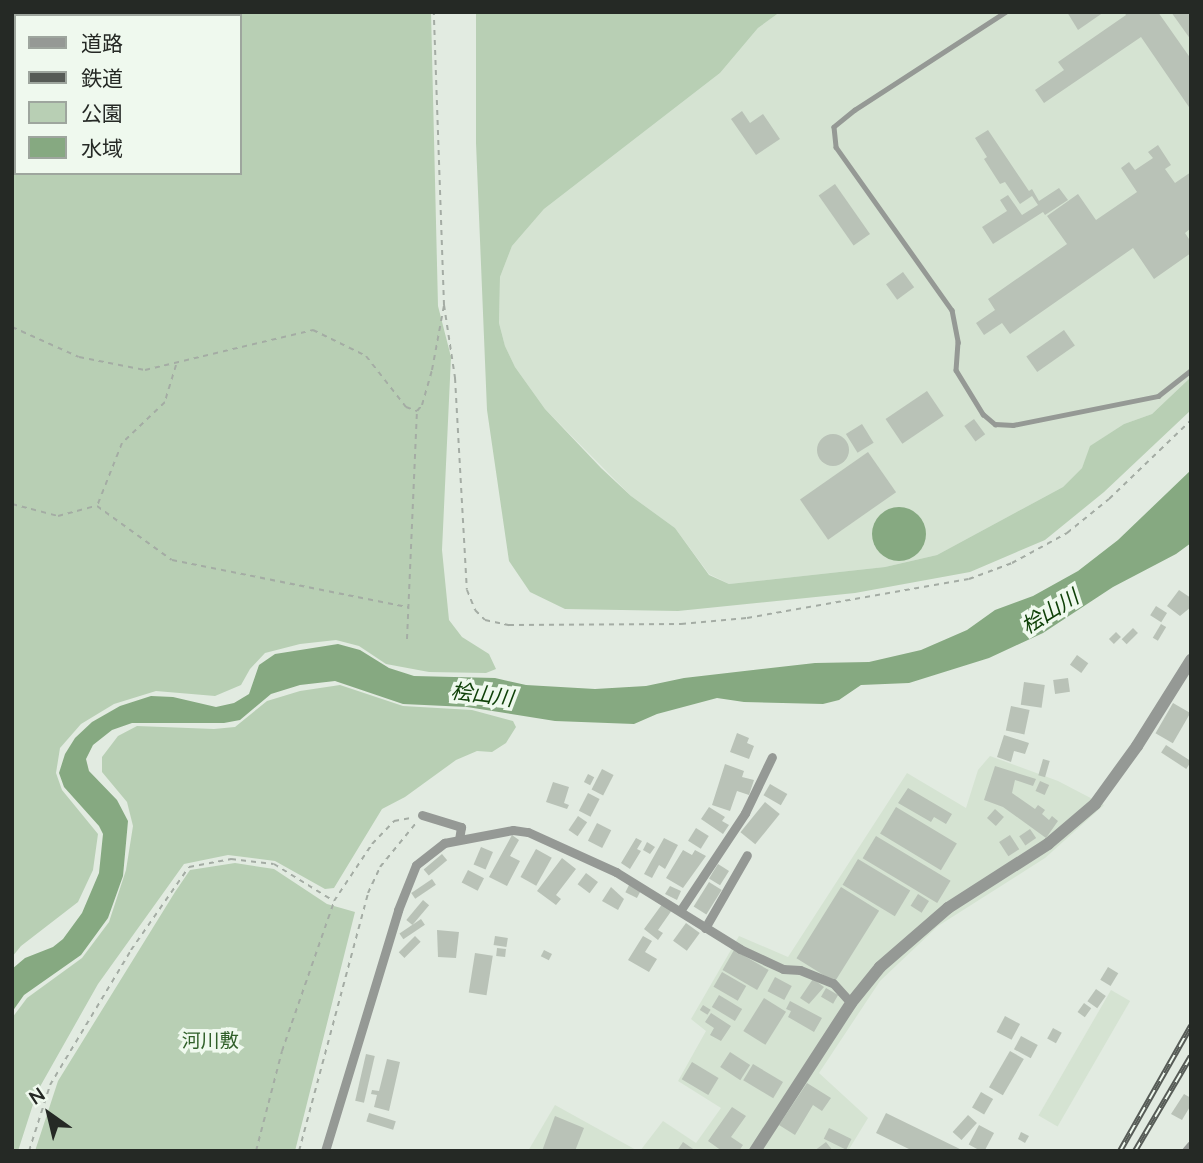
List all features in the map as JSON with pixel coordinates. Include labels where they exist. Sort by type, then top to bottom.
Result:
[{"type":"street","points":[[761,1149],[851,1003],[880,967],[905,942],[948,908],[1048,844],[1095,804],[1137,746],[1191,660]]},
{"type":"street","points":[[680,911],[745,813],[772,757]]},
{"type":"street","points":[[422,815],[461,827],[459,839]]},
{"type":"street","points":[[325,1151],[398,910],[416,865],[444,843],[513,830],[528,832],[616,872],[705,928],[783,969],[800,970],[833,983],[851,1003]]},
{"type":"street","points":[[705,928],[747,855]]},
{"type":"street","points":[[1186,1151],[1191,1145]]},
{"type":"lane","points":[[1006,12],[855,110],[834,127],[836,147],[952,310],[958,342],[956,370],[983,414],[995,424],[1013,425],[1158,397],[1191,370]]},
{"type":"path","points":[[433,12],[444,305],[455,377],[467,590],[475,610],[485,620],[509,625],[681,624],[747,618],[895,595],[969,579],[1012,563],[1068,533],[1109,499],[1191,420]]},
{"type":"path","points":[[407,639],[417,411],[422,405],[432,370],[444,305]]},
{"type":"path","points":[[12,327],[79,357],[145,370],[176,365],[313,330],[366,356],[406,407],[417,411]]},
{"type":"path","points":[[97,506],[122,443],[165,402],[176,365]]},
{"type":"path","points":[[12,504],[58,516],[97,506]]},
{"type":"path","points":[[97,506],[172,560],[408,607]]},
{"type":"path","points":[[256,1151],[282,1051],[334,901],[372,844],[394,821],[422,815]]},
{"type":"path","points":[[299,1151],[369,893],[380,867],[422,815]]},
{"type":"path","points":[[29,1151],[50,1085],[131,950],[189,867],[231,859],[274,864],[334,901]]},
{"type":"shaded area","points":[[780,12],[1191,12],[1191,377],[1152,414],[1124,424],[1091,446],[1082,468],[1063,487],[937,555],[885,567],[729,584],[709,574],[675,528],[631,496],[545,409],[515,367],[505,346],[499,323],[500,277],[512,246],[544,209],[720,73],[758,28]]},
{"type":"shaded area","points":[[990,756],[1058,781],[1104,805],[1045,858],[938,926],[880,981],[819,1073],[868,1118],[848,1151],[640,1151],[663,1121],[696,1143],[721,1108],[678,1081],[706,1031],[691,1019],[739,936],[788,957],[907,773],[966,808],[978,770]]},
{"type":"shaded area","points":[[1111,990],[1130,1001],[1058,1127],[1038,1116]]},
{"type":"shaded area","points":[[555,1105],[638,1151],[528,1151]]},
{"type":"green space","points":[[12,12],[431,12],[438,306],[451,357],[442,550],[449,620],[462,637],[489,654],[496,669],[486,673],[429,672],[386,664],[359,646],[336,640],[300,644],[265,653],[250,669],[241,685],[215,696],[156,691],[114,704],[81,724],[60,748],[56,773],[62,790],[98,834],[93,870],[78,902],[21,946],[12,957]]},
{"type":"green space","points":[[476,12],[780,12],[758,28],[720,73],[544,209],[512,246],[500,277],[499,323],[505,346],[515,367],[545,409],[601,468],[631,496],[675,528],[709,575],[729,584],[885,567],[937,555],[1063,487],[1082,468],[1090,446],[1124,424],[1152,414],[1191,377],[1191,410],[1104,492],[1045,540],[970,572],[855,593],[678,611],[565,609],[530,592],[509,561],[487,410],[476,143]]},
{"type":"green space","points":[[340,685],[403,706],[472,710],[513,721],[516,727],[506,743],[492,752],[477,751],[456,760],[405,797],[382,809],[334,888],[325,889],[275,861],[228,855],[184,864],[98,984],[37,1092],[18,1151],[12,1151],[12,1018],[27,998],[82,958],[109,922],[126,870],[133,826],[127,802],[102,772],[102,757],[118,736],[137,726],[214,729],[235,727],[267,701],[300,691]]},
{"type":"green space","name":"河川敷","points":[[235,863],[274,869],[327,904],[355,912],[295,1151],[35,1151],[58,1081],[190,870]]},
{"type":"water","name":"桧山川","points":[[1191,470],[1191,543],[1176,554],[1113,587],[1043,633],[989,658],[909,683],[861,685],[839,700],[823,704],[744,702],[717,698],[657,714],[634,724],[555,721],[467,707],[403,704],[335,681],[300,685],[271,694],[240,720],[224,723],[132,723],[112,730],[93,745],[86,759],[89,771],[117,800],[128,821],[123,876],[108,918],[81,955],[24,995],[12,1012],[12,969],[25,958],[53,947],[63,939],[82,913],[99,873],[103,834],[64,787],[59,773],[65,754],[75,738],[92,722],[120,706],[151,696],[173,697],[216,707],[234,703],[249,694],[259,665],[275,654],[338,644],[360,650],[389,668],[414,676],[495,678],[526,685],[595,689],[646,686],[684,678],[815,663],[869,662],[921,650],[967,630],[995,610],[1033,596],[1078,571],[1118,540]]},
{"type":"water","points":[[904,507],[914,511],[922,519],[926,534],[922,549],[914,557],[894,561],[884,557],[876,549],[872,529],[876,519],[884,511]]},
{"type":"building","points":[[1067,12],[1104,12],[1078,30]]},
{"type":"building","points":[[1124,12],[1158,12],[1191,59],[1191,110],[1141,37],[1044,103],[1035,90],[1064,70],[1058,62],[1126,15]]},
{"type":"building","points":[[1171,12],[1191,12],[1191,40]]},
{"type":"building","points":[[742,111],[750,123],[763,114],[780,139],[756,155],[731,119]]},
{"type":"building","points":[[988,130],[1029,191],[1032,189],[1039,201],[1059,188],[1068,200],[1045,215],[1043,212],[993,244],[982,227],[1007,211],[1000,200],[1008,195],[1022,215],[1038,205],[1032,196],[1020,204],[1005,182],[1000,184],[984,159],[987,157],[975,138]]},
{"type":"building","points":[[1158,145],[1171,165],[1165,169],[1175,183],[1191,172],[1191,228],[1185,233],[1191,242],[1191,253],[1154,279],[1133,248],[1010,334],[1002,323],[984,335],[976,323],[995,310],[988,299],[1067,244],[1047,216],[1078,194],[1096,220],[1137,192],[1121,168],[1129,162],[1135,170],[1153,158],[1148,152]]},
{"type":"building","points":[[835,184],[870,234],[854,245],[819,195]]},
{"type":"building","points":[[903,272],[914,287],[897,300],[886,284]]},
{"type":"building","points":[[1064,330],[1075,346],[1037,372],[1026,356]]},
{"type":"building","points":[[927,391],[944,416],[902,444],[886,419]]},
{"type":"building","points":[[974,419],[985,434],[975,441],[964,426]]},
{"type":"building","points":[[862,424],[874,443],[858,453],[846,434]]},
{"type":"building","points":[[833,434],[844,439],[849,450],[844,461],[833,466],[822,461],[817,450],[822,439]]},
{"type":"building","points":[[868,452],[896,492],[828,540],[800,500]]},
{"type":"building","points":[[1179,590],[1191,598],[1191,607],[1180,616],[1167,606]]},
{"type":"building","points":[[1156,606],[1167,613],[1161,622],[1150,615]]},
{"type":"building","points":[[1161,624],[1166,627],[1158,641],[1153,638]]},
{"type":"building","points":[[1133,628],[1138,633],[1127,644],[1122,639]]},
{"type":"building","points":[[1116,632],[1121,637],[1114,644],[1109,639]]},
{"type":"building","points":[[1077,655],[1088,663],[1081,673],[1070,665]]},
{"type":"building","points":[[1068,678],[1070,692],[1055,694],[1053,680]]},
{"type":"building","points":[[1024,682],[1045,685],[1042,708],[1021,705]]},
{"type":"building","points":[[1173,703],[1190,713],[1173,743],[1156,733]]},
{"type":"building","points":[[1011,706],[1030,710],[1024,734],[1006,730]]},
{"type":"building","points":[[737,733],[749,738],[747,743],[754,746],[749,759],[730,752]]},
{"type":"building","points":[[1004,735],[1029,743],[1025,754],[1014,751],[1011,762],[997,757]]},
{"type":"building","points":[[1166,745],[1191,761],[1186,769],[1161,753]]},
{"type":"building","points":[[1043,759],[1050,761],[1045,777],[1038,775]]},
{"type":"building","points":[[725,764],[744,771],[742,777],[754,780],[749,795],[737,791],[730,811],[712,805]]},
{"type":"building","points":[[995,766],[1036,779],[1033,786],[1015,780],[1012,793],[1035,809],[1038,805],[1045,810],[1042,814],[1049,820],[1052,816],[1058,821],[1046,838],[1003,807],[984,800]]},
{"type":"building","points":[[602,769],[614,775],[603,795],[592,789]]},
{"type":"building","points":[[588,774],[594,777],[590,785],[584,782]]},
{"type":"building","points":[[1040,781],[1049,785],[1045,795],[1036,791]]},
{"type":"building","points":[[553,782],[569,787],[564,803],[569,805],[567,809],[546,802]]},
{"type":"building","points":[[770,784],[787,794],[781,805],[764,795]]},
{"type":"building","points":[[908,788],[952,814],[946,824],[934,817],[931,822],[898,803]]},
{"type":"building","points":[[588,793],[600,799],[591,817],[579,811]]},
{"type":"building","points":[[765,802],[780,814],[755,844],[740,832]]},
{"type":"building","points":[[709,807],[725,817],[722,821],[729,825],[723,834],[701,819]]},
{"type":"building","points":[[896,807],[957,844],[941,870],[880,834]]},
{"type":"building","points":[[995,809],[1004,817],[996,826],[987,818]]},
{"type":"building","points":[[578,816],[587,822],[578,836],[568,830]]},
{"type":"building","points":[[597,823],[611,830],[602,848],[588,841]]},
{"type":"building","points":[[696,828],[709,836],[701,849],[688,841]]},
{"type":"building","points":[[1030,829],[1036,838],[1025,845],[1019,836]]},
{"type":"building","points":[[512,835],[519,840],[510,856],[520,861],[507,886],[489,877]]},
{"type":"building","points":[[1010,835],[1019,849],[1008,856],[999,842]]},
{"type":"building","points":[[876,836],[951,881],[937,903],[863,858]]},
{"type":"building","points":[[636,838],[642,841],[637,849],[641,851],[630,869],[621,863]]},
{"type":"building","points":[[664,838],[678,845],[665,869],[659,865],[652,878],[644,874]]},
{"type":"building","points":[[647,842],[655,847],[650,854],[643,850]]},
{"type":"building","points":[[481,847],[493,852],[486,870],[474,864]]},
{"type":"building","points":[[536,849],[552,858],[536,886],[520,877]]},
{"type":"building","points":[[683,850],[692,855],[695,850],[706,856],[683,888],[666,878]]},
{"type":"building","points":[[442,854],[447,860],[429,876],[424,869]]},
{"type":"building","points":[[562,858],[576,869],[556,895],[561,899],[556,905],[537,891]]},
{"type":"building","points":[[858,859],[910,890],[895,916],[843,885]]},
{"type":"building","points":[[718,864],[729,871],[720,885],[709,878]]},
{"type":"building","points":[[468,870],[484,878],[478,891],[462,882]]},
{"type":"building","points":[[586,873],[598,882],[590,893],[578,884]]},
{"type":"building","points":[[432,879],[436,885],[415,899],[411,893]]},
{"type":"building","points":[[709,882],[722,890],[706,915],[694,907]]},
{"type":"building","points":[[629,885],[641,891],[637,898],[625,892]]},
{"type":"building","points":[[670,886],[681,891],[677,900],[665,894]]},
{"type":"building","points":[[611,887],[624,899],[618,910],[602,901]]},
{"type":"building","points":[[841,887],[879,911],[835,982],[796,958]]},
{"type":"building","points":[[918,894],[929,901],[922,913],[911,906]]},
{"type":"building","points":[[423,900],[429,905],[412,925],[406,920]]},
{"type":"building","points":[[663,903],[672,910],[658,930],[663,933],[658,940],[644,929]]},
{"type":"building","points":[[421,919],[425,925],[403,939],[399,934]]},
{"type":"building","points":[[686,923],[700,933],[687,951],[673,941]]},
{"type":"building","points":[[437,930],[459,932],[456,958],[438,957]]},
{"type":"building","points":[[415,936],[421,942],[404,958],[399,952]]},
{"type":"building","points":[[495,936],[508,938],[506,947],[494,945]]},
{"type":"building","points":[[643,936],[652,941],[645,952],[657,959],[649,972],[628,960]]},
{"type":"building","points":[[497,948],[506,949],[505,957],[496,956]]},
{"type":"building","points":[[544,950],[552,954],[549,960],[541,956]]},
{"type":"building","points":[[734,950],[769,970],[757,990],[722,970]]},
{"type":"building","points":[[475,953],[493,956],[487,995],[469,993]]},
{"type":"building","points":[[1108,967],[1118,973],[1111,986],[1100,980]]},
{"type":"building","points":[[722,972],[746,986],[738,1001],[714,987]]},
{"type":"building","points":[[775,977],[792,986],[784,1000],[767,991]]},
{"type":"building","points":[[813,979],[824,987],[809,1004],[800,998]]},
{"type":"building","points":[[826,988],[838,995],[833,1004],[821,997]]},
{"type":"building","points":[[1096,989],[1106,996],[1097,1008],[1087,1001]]},
{"type":"building","points":[[719,995],[742,1009],[735,1021],[712,1007]]},
{"type":"building","points":[[764,998],[786,1012],[765,1045],[743,1031]]},
{"type":"building","points":[[790,1001],[822,1018],[814,1032],[788,1017],[791,1011],[786,1009]]},
{"type":"building","points":[[1084,1003],[1091,1008],[1085,1017],[1078,1012]]},
{"type":"building","points":[[703,1005],[711,1010],[707,1015],[700,1010]]},
{"type":"building","points":[[711,1013],[731,1026],[721,1041],[710,1035],[714,1028],[705,1022]]},
{"type":"building","points":[[1005,1016],[1020,1024],[1012,1040],[997,1032]]},
{"type":"building","points":[[1053,1028],[1062,1033],[1056,1043],[1047,1038]]},
{"type":"building","points":[[1021,1036],[1038,1045],[1031,1058],[1014,1049]]},
{"type":"building","points":[[1010,1051],[1024,1059],[1003,1095],[989,1087]]},
{"type":"building","points":[[730,1052],[750,1065],[740,1080],[720,1067]]},
{"type":"building","points":[[366,1054],[375,1056],[364,1103],[355,1101]]},
{"type":"building","points":[[387,1059],[400,1062],[389,1111],[374,1107],[377,1095],[371,1094],[372,1090],[379,1091]]},
{"type":"building","points":[[692,1062],[719,1078],[708,1095],[682,1079]]},
{"type":"building","points":[[753,1064],[783,1082],[773,1098],[743,1080]]},
{"type":"building","points":[[807,1083],[831,1098],[822,1111],[813,1105],[795,1135],[779,1125]]},
{"type":"building","points":[[981,1092],[993,1099],[984,1115],[972,1108]]},
{"type":"building","points":[[1184,1094],[1191,1098],[1191,1105],[1182,1120],[1171,1114]]},
{"type":"building","points":[[732,1107],[746,1116],[731,1137],[743,1145],[739,1151],[722,1151],[708,1141]]},
{"type":"building","points":[[369,1113],[396,1121],[393,1130],[366,1122]]},
{"type":"building","points":[[886,1113],[964,1151],[913,1151],[876,1133]]},
{"type":"building","points":[[968,1115],[977,1123],[962,1140],[953,1132]]},
{"type":"building","points":[[555,1116],[584,1128],[575,1151],[542,1151]]},
{"type":"building","points":[[979,1125],[994,1133],[984,1151],[969,1144]]},
{"type":"building","points":[[829,1128],[851,1139],[846,1150],[824,1139]]},
{"type":"building","points":[[1021,1132],[1029,1136],[1025,1143],[1018,1139]]},
{"type":"building","points":[[683,1142],[696,1151],[677,1151]]},
{"type":"building","points":[[826,1142],[833,1151],[814,1151]]},
{"type":"railway","points":[[1120,1151],[1191,1026]]},
{"type":"railway","points":[[1135,1151],[1191,1056]]}]
